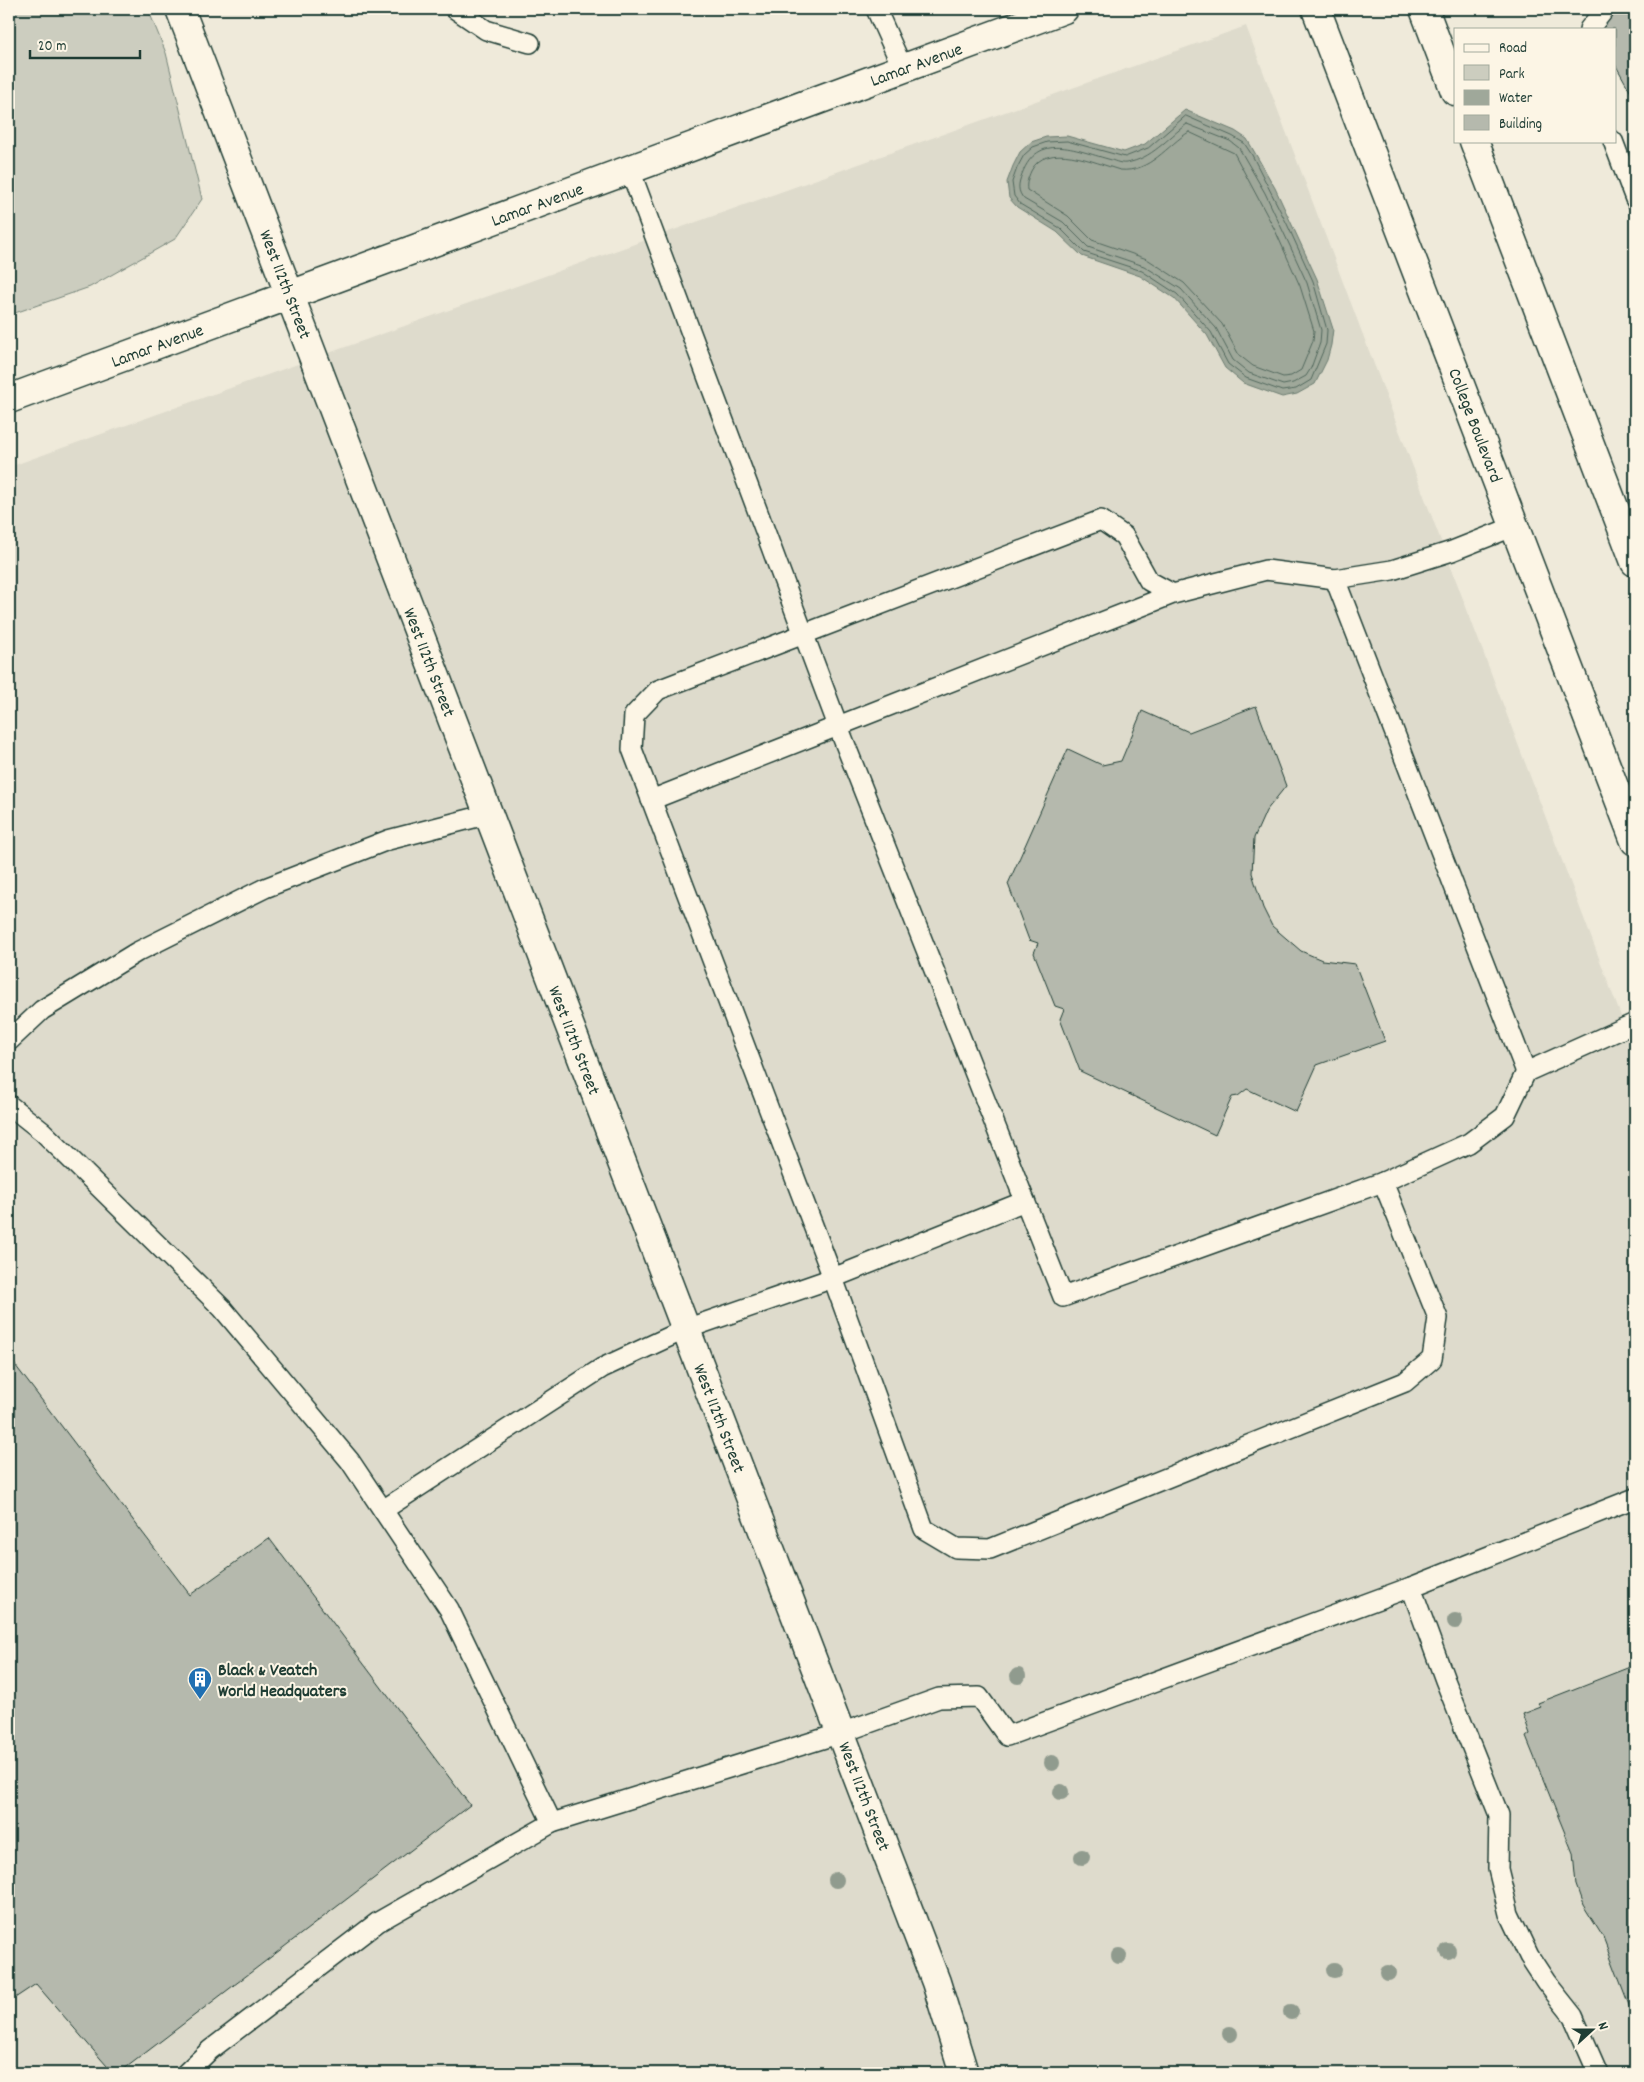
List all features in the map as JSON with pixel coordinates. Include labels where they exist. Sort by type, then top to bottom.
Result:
[{"type":"street","name":"West 112th Street","points":[[180,9],[936,1982],[964,2073]]},
{"type":"street","name":"Lamar Avenue","points":[[9,399],[1064,9]]},
{"type":"street","name":"College Boulevard","points":[[1316,9],[1635,840]]},
{"type":"street","points":[[1424,9],[1454,88]]},
{"type":"street","points":[[1474,142],[1635,562]]},
{"type":"lane","points":[[455,9],[486,30],[530,43]]},
{"type":"lane","points":[[876,9],[903,69]]},
{"type":"lane","points":[[1590,28],[1605,9]]},
{"type":"lane","points":[[1613,142],[1635,199]]},
{"type":"lane","points":[[630,170],[838,726],[1063,1298],[1383,1182],[1469,1143],[1505,1116],[1526,1072],[1635,1024]]},
{"type":"lane","points":[[1173,594],[1149,581],[1124,536],[1101,520],[658,690],[634,715],[632,748],[833,1278],[924,1529],[956,1548],[990,1549],[1405,1382],[1432,1359],[1438,1318],[1383,1182]]},
{"type":"lane","points":[[652,800],[1173,594],[1266,570],[1335,579],[1392,570],[1452,551],[1515,526]]},
{"type":"lane","points":[[1335,579],[1526,1072]]},
{"type":"lane","points":[[9,1041],[42,1010],[137,952],[266,888],[388,840],[488,814]]},
{"type":"lane","points":[[9,1105],[43,1132],[222,1308],[350,1461],[449,1608],[552,1823]]},
{"type":"lane","points":[[383,1510],[602,1368],[686,1329],[833,1278],[1025,1201]]},
{"type":"lane","points":[[186,2073],[210,2050],[378,1922],[552,1823],[841,1733],[939,1698],[979,1697],[1007,1736],[1411,1587],[1635,1498]]},
{"type":"lane","points":[[1411,1587],[1445,1680],[1500,1816],[1498,1869],[1510,1914],[1529,1956],[1546,1982],[1573,2016],[1598,2073]]},
{"type":"shaded area","points":[[1246,26],[1635,1053],[1635,2073],[9,2073],[9,467]]},
{"type":"green space","points":[[9,9],[148,9],[166,53],[202,199],[175,239],[90,287],[9,315]]},
{"type":"water","points":[[1185,110],[1235,131],[1247,139],[1275,188],[1317,279],[1333,329],[1331,345],[1327,360],[1315,384],[1297,394],[1282,397],[1243,383],[1225,368],[1207,335],[1174,298],[1140,276],[1082,256],[1057,232],[1017,207],[1009,198],[1007,182],[1013,166],[1020,152],[1031,142],[1046,137],[1067,136],[1124,152],[1145,144]]},
{"type":"building","points":[[1585,9],[1635,9],[1635,100],[1616,66],[1616,28],[1595,28]]},
{"type":"building","points":[[1256,706],[1286,786],[1266,811],[1254,838],[1252,873],[1263,908],[1272,926],[1301,951],[1322,960],[1355,964],[1385,1041],[1317,1065],[1296,1112],[1247,1089],[1238,1096],[1232,1097],[1215,1135],[1080,1071],[1060,1019],[1064,1009],[1055,1006],[1034,953],[1038,943],[1029,940],[1008,884],[1068,749],[1102,765],[1121,761],[1142,711],[1189,732]]},
{"type":"building","name":"Black & Veatch World Headquaters","points":[[9,1357],[190,1595],[269,1538],[470,1805],[119,2073],[113,2073],[36,1984],[9,2002]]},
{"type":"building","points":[[1635,1665],[1635,2021],[1603,1937],[1583,1905],[1576,1885],[1573,1853],[1526,1737],[1530,1734],[1523,1714],[1541,1707],[1538,1703]]},
{"type":"place","name":"Black & Veatch World Headquaters","points":[[200,1700]]}]
